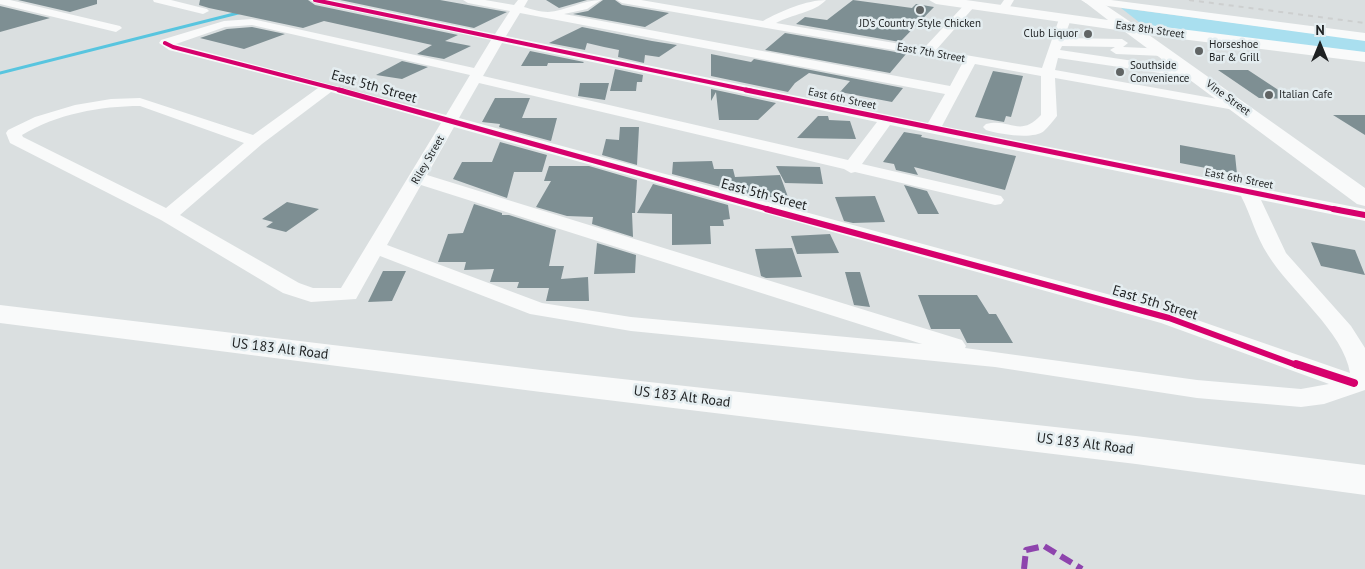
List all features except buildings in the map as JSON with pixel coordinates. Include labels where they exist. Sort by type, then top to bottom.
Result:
[{"type":"main road","name":"East 8th Street","points":[[936,0],[970,5],[1006,5],[1065,19],[1127,40],[1205,30],[1289,48],[1365,57]]},
{"type":"main road","name":"Vine Street","points":[[1088,0],[1127,40],[1163,52],[1365,199]]},
{"type":"main road","name":"US 183 Alt Road","points":[[0,314],[531,380],[1136,450],[1365,480]]},
{"type":"street","points":[[158,0],[203,11]]},
{"type":"street","name":"East 6th Street","points":[[315,0],[887,118],[936,124],[1365,215]]},
{"type":"street","points":[[468,0],[520,4],[548,15],[954,91]]},
{"type":"street","points":[[548,15],[583,7],[596,0]]},
{"type":"street","name":"East 7th Street","points":[[622,0],[764,25],[857,50],[927,52],[1240,107]]},
{"type":"street","points":[[764,25],[783,14],[808,7],[821,0]]},
{"type":"street","points":[[1088,0],[1365,37]]},
{"type":"street","points":[[0,1],[116,28]]},
{"type":"street","name":"Riley Street","points":[[168,216],[291,288],[311,295],[348,294],[520,4]]},
{"type":"street","points":[[927,52],[970,5]]},
{"type":"street","points":[[8,17],[34,10]]},
{"type":"street","points":[[971,60],[936,124],[1024,131],[1037,129],[1049,116],[1048,68],[1065,19]]},
{"type":"street","name":"East 5th Street","points":[[477,76],[252,22],[224,24],[165,43],[173,47],[329,87],[1169,318],[1354,384]]},
{"type":"street","points":[[837,70],[877,31]]},
{"type":"street","points":[[1108,33],[1127,40],[1152,67]]},
{"type":"street","points":[[1055,48],[1127,40]]},
{"type":"street","points":[[1055,48],[1194,74]]},
{"type":"street","points":[[477,76],[850,168],[995,200]]},
{"type":"street","points":[[256,141],[141,102],[108,104],[77,110],[41,119],[14,132],[16,140],[168,216],[256,141],[329,87]]},
{"type":"street","points":[[850,168],[887,118]]},
{"type":"street","points":[[418,178],[995,359]]},
{"type":"street","points":[[1346,186],[1365,186]]},
{"type":"street","points":[[377,248],[538,309],[631,324],[995,359],[1197,389],[1300,398],[1324,395],[1364,381],[1356,347],[1277,254],[1254,201],[1247,191]]},
{"type":"shaded area","points":[[1121,8],[1365,40],[1365,57],[1144,26]]},
{"type":"waterway","points":[[0,73],[242,12]]},
{"type":"railway","points":[[1189,0],[1365,23]]},
{"type":"marked path","points":[[1024,569],[1026,550],[1044,546],[1082,569]]},
{"type":"cycle path","points":[[315,0],[933,129],[1365,215]]},
{"type":"cycle path","points":[[165,43],[173,47],[329,87],[1169,318],[1309,369],[1354,383]]},
{"type":"place","name":"JD's Country Style Chicken","points":[[920,10]]},
{"type":"place","name":"Club Liquor","points":[[1088,34]]},
{"type":"place","name":"Horseshoe Bar & Grill","points":[[1199,51]]},
{"type":"place","name":"Southside Convenience","points":[[1120,72]]},
{"type":"place","name":"Italian Cafe","points":[[1269,95]]}]
